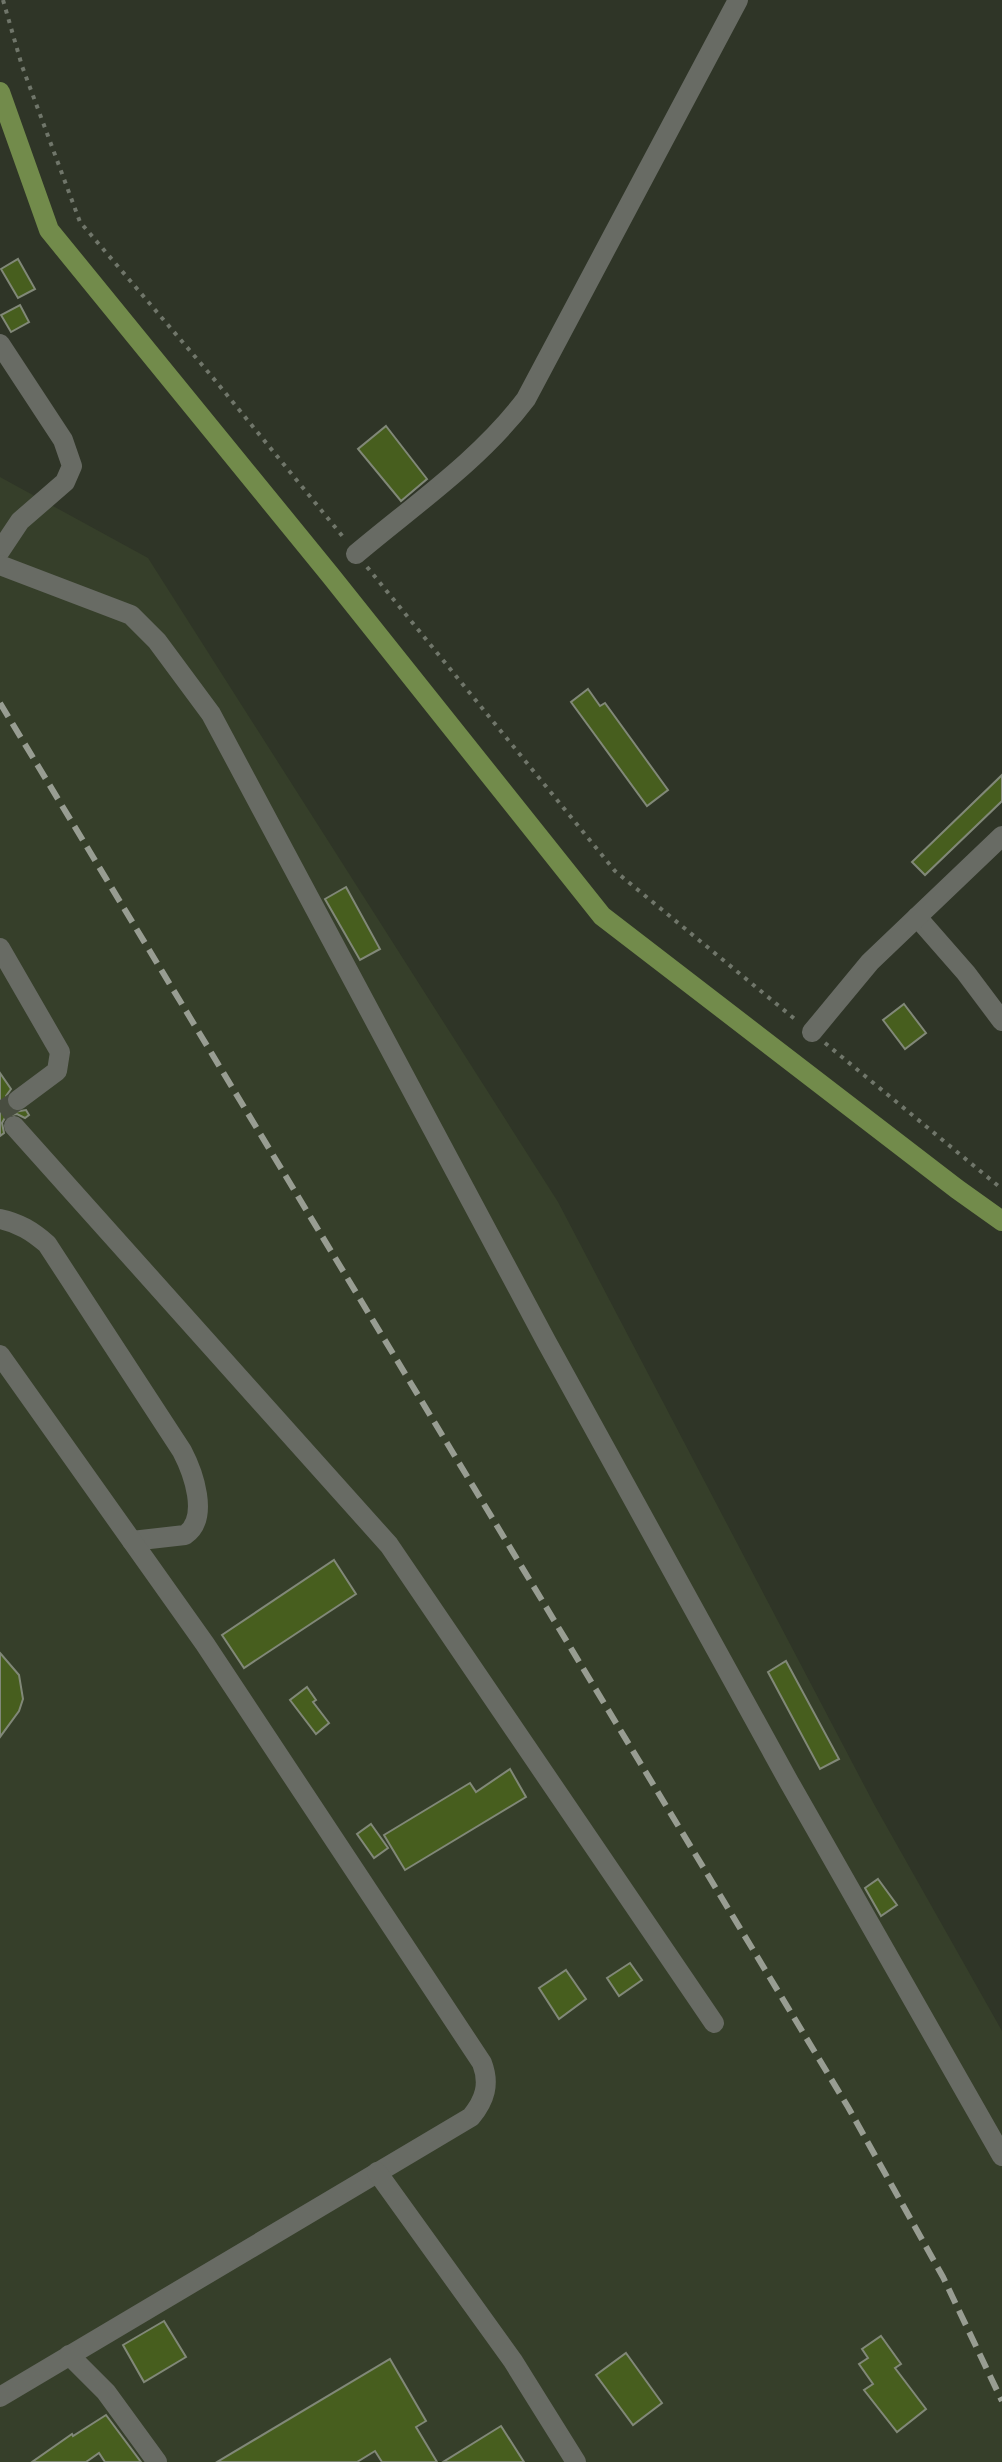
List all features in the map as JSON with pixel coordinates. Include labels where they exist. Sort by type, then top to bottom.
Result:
[{"type":"street","points":[[356,554],[487,445],[526,399],[738,0]]},
{"type":"street","points":[[0,344],[63,440],[72,466],[65,482],[20,521],[0,551]]},
{"type":"street","points":[[0,565],[131,615],[157,641],[211,714],[546,1341],[789,1782],[1002,2156]]},
{"type":"street","points":[[812,1032],[870,962],[1002,836]]},
{"type":"street","points":[[917,917],[966,973],[1002,1021]]},
{"type":"street","points":[[0,948],[60,1052],[57,1071],[18,1100]]},
{"type":"street","points":[[14,1126],[389,1545],[714,2023]]},
{"type":"street","points":[[0,1219],[15,1222],[47,1244],[193,1472],[197,1489],[197,1516],[191,1532],[132,1541]]},
{"type":"street","points":[[0,1355],[205,1644],[487,2075],[482,2104],[471,2117],[0,2397]]},
{"type":"street","points":[[377,2172],[513,2361],[576,2462]]},
{"type":"street","points":[[69,2355],[106,2392],[157,2462]]},
{"type":"path","points":[[3,0],[22,66],[80,222],[209,373],[615,871],[1002,1189]]},
{"type":"shaded area","points":[[0,477],[148,558],[558,1202],[875,1806],[1002,2031],[1002,2462],[0,2462]]},
{"type":"building","points":[[18,259],[35,289],[18,298],[1,269]]},
{"type":"building","points":[[20,305],[29,322],[11,332],[1,315]]},
{"type":"building","points":[[386,426],[427,479],[401,501],[358,449]]},
{"type":"building","points":[[588,689],[600,706],[605,703],[668,790],[647,806],[571,702]]},
{"type":"building","points":[[1002,775],[1002,801],[925,875],[912,862]]},
{"type":"building","points":[[346,887],[380,949],[360,960],[325,899]]},
{"type":"building","points":[[904,1004],[926,1033],[905,1049],[883,1020]]},
{"type":"building","points":[[0,1073],[11,1089],[6,1096],[7,1107],[14,1112],[26,1110],[29,1115],[25,1118],[17,1114],[6,1116],[2,1123],[4,1133],[0,1136]]},
{"type":"building","points":[[334,1560],[356,1594],[244,1668],[222,1635]]},
{"type":"building","points":[[0,1653],[19,1675],[23,1699],[19,1711],[0,1737]]},
{"type":"building","points":[[786,1661],[839,1759],[820,1769],[768,1672]]},
{"type":"building","points":[[307,1687],[316,1700],[313,1702],[329,1723],[316,1734],[290,1700]]},
{"type":"building","points":[[510,1769],[526,1797],[405,1870],[384,1835],[470,1783],[476,1792]]},
{"type":"building","points":[[371,1824],[388,1848],[374,1858],[357,1834]]},
{"type":"building","points":[[878,1879],[897,1905],[881,1916],[865,1888]]},
{"type":"building","points":[[630,1963],[642,1980],[619,1996],[607,1978]]},
{"type":"building","points":[[566,1970],[586,1999],[559,2019],[539,1988]]},
{"type":"building","points":[[164,2321],[186,2357],[144,2382],[123,2345]]},
{"type":"building","points":[[881,2336],[901,2364],[895,2368],[926,2409],[897,2432],[864,2390],[873,2384],[859,2364],[868,2358],[862,2349]]},
{"type":"building","points":[[626,2353],[662,2403],[633,2425],[596,2375]]},
{"type":"building","points":[[390,2359],[426,2421],[416,2427],[437,2462],[382,2462],[375,2451],[357,2462],[217,2462]]},
{"type":"building","points":[[106,2415],[141,2462],[105,2462],[99,2453],[86,2462],[32,2462],[72,2434]]},
{"type":"building","points":[[501,2426],[524,2462],[443,2462]]},
{"type":"waterway","points":[[0,92],[49,230],[602,916],[1002,1221]]},
{"type":"tunnel","points":[[0,1112],[18,1100]]},
{"type":"railway","points":[[0,703],[848,2107],[943,2277],[1002,2401]]}]
